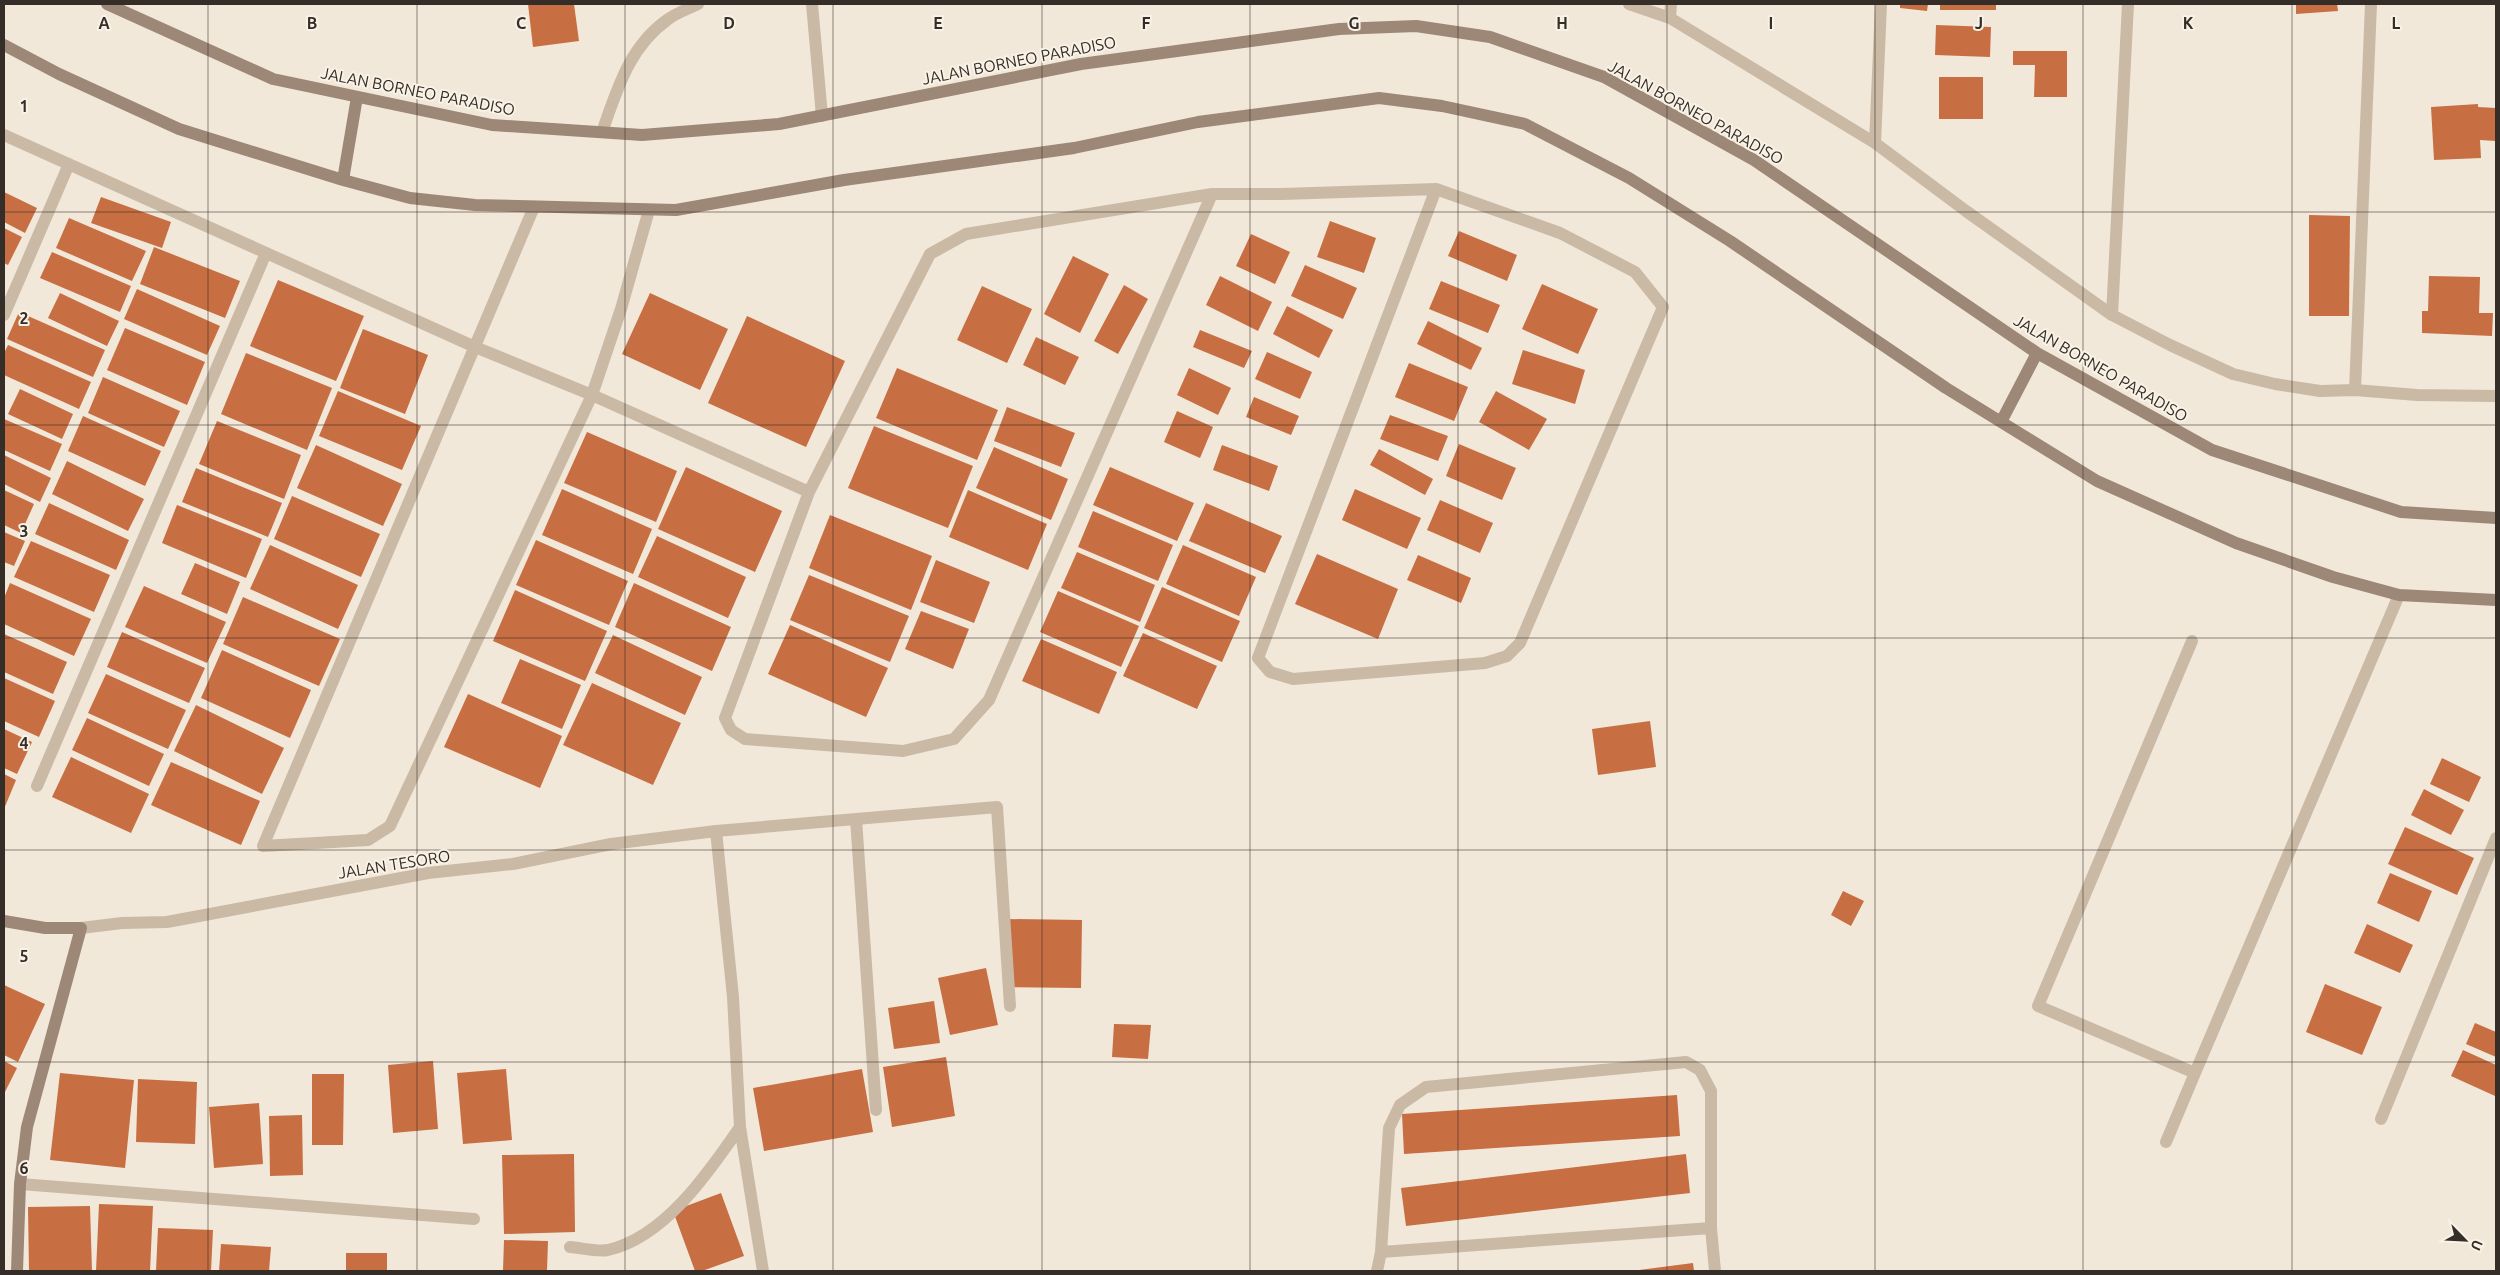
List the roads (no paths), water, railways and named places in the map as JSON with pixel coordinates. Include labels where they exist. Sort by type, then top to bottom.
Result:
[{"type":"street","name":"JALAN BORNEO PARADISO","points":[[107,4],[273,79],[492,125],[642,135],[779,124],[1098,61],[1339,29],[1416,26],[1490,37],[1604,77],[1754,160],[2037,353],[2212,450],[2401,512],[2496,518]]},
{"type":"street","points":[[602,132],[623,73],[640,44],[667,20],[698,4]]},
{"type":"street","points":[[812,4],[822,116]]},
{"type":"street","points":[[1629,4],[1670,18],[1875,143],[1966,211],[2112,315],[2170,345],[2233,374],[2275,384],[2320,391],[2355,390],[2417,395],[2496,396]]},
{"type":"street","points":[[1670,18],[1671,4]]},
{"type":"street","points":[[1875,143],[1881,4]]},
{"type":"street","points":[[2112,315],[2128,4]]},
{"type":"street","points":[[2355,390],[2371,4]]},
{"type":"street","points":[[4,45],[59,74],[179,129],[344,180],[410,198],[475,205],[676,210],[844,180],[1074,148],[1198,122],[1378,98],[1442,106],[1525,124],[1629,178],[1730,241],[1946,388],[2097,481],[2236,543],[2332,577],[2399,595],[2496,600]]},
{"type":"street","points":[[344,180],[357,97]]},
{"type":"street","points":[[4,135],[474,347],[592,395],[809,492]]},
{"type":"street","points":[[4,315],[69,164]]},
{"type":"street","points":[[1212,194],[989,700],[954,739],[903,751],[745,739],[731,730],[725,718],[809,492],[930,254],[966,234],[1212,194],[1282,194],[1436,189],[1560,233],[1618,263],[1635,272],[1663,307],[1520,643],[1506,656],[1485,663],[1293,679],[1270,672],[1258,658],[1436,189]]},
{"type":"street","points":[[534,207],[263,846],[368,840],[390,826],[592,395],[649,210]]},
{"type":"street","points":[[37,786],[266,253]]},
{"type":"street","points":[[2001,422],[2037,353]]},
{"type":"street","points":[[2166,1142],[2399,595]]},
{"type":"street","points":[[2192,641],[2038,1006],[2195,1072]]},
{"type":"street","name":"JALAN TESORO","points":[[4,921],[46,928],[81,928],[122,923],[167,922],[428,873],[513,864],[611,844],[716,831],[997,807],[1010,1006]]},
{"type":"street","points":[[856,819],[876,1110]]},
{"type":"street","points":[[716,831],[733,997],[740,1127],[763,1271]]},
{"type":"street","points":[[2381,1119],[2496,838]]},
{"type":"street","points":[[16,1271],[20,1184],[27,1127],[81,928]]},
{"type":"street","points":[[1377,1271],[1381,1252],[1389,1128],[1400,1105],[1426,1087],[1686,1062],[1700,1070],[1711,1091],[1712,1228],[1715,1271]]},
{"type":"street","points":[[570,1247],[606,1250],[628,1244],[648,1232],[698,1186],[740,1127]]},
{"type":"street","points":[[20,1184],[474,1219]]},
{"type":"street","points":[[1381,1252],[1712,1228]]}]
